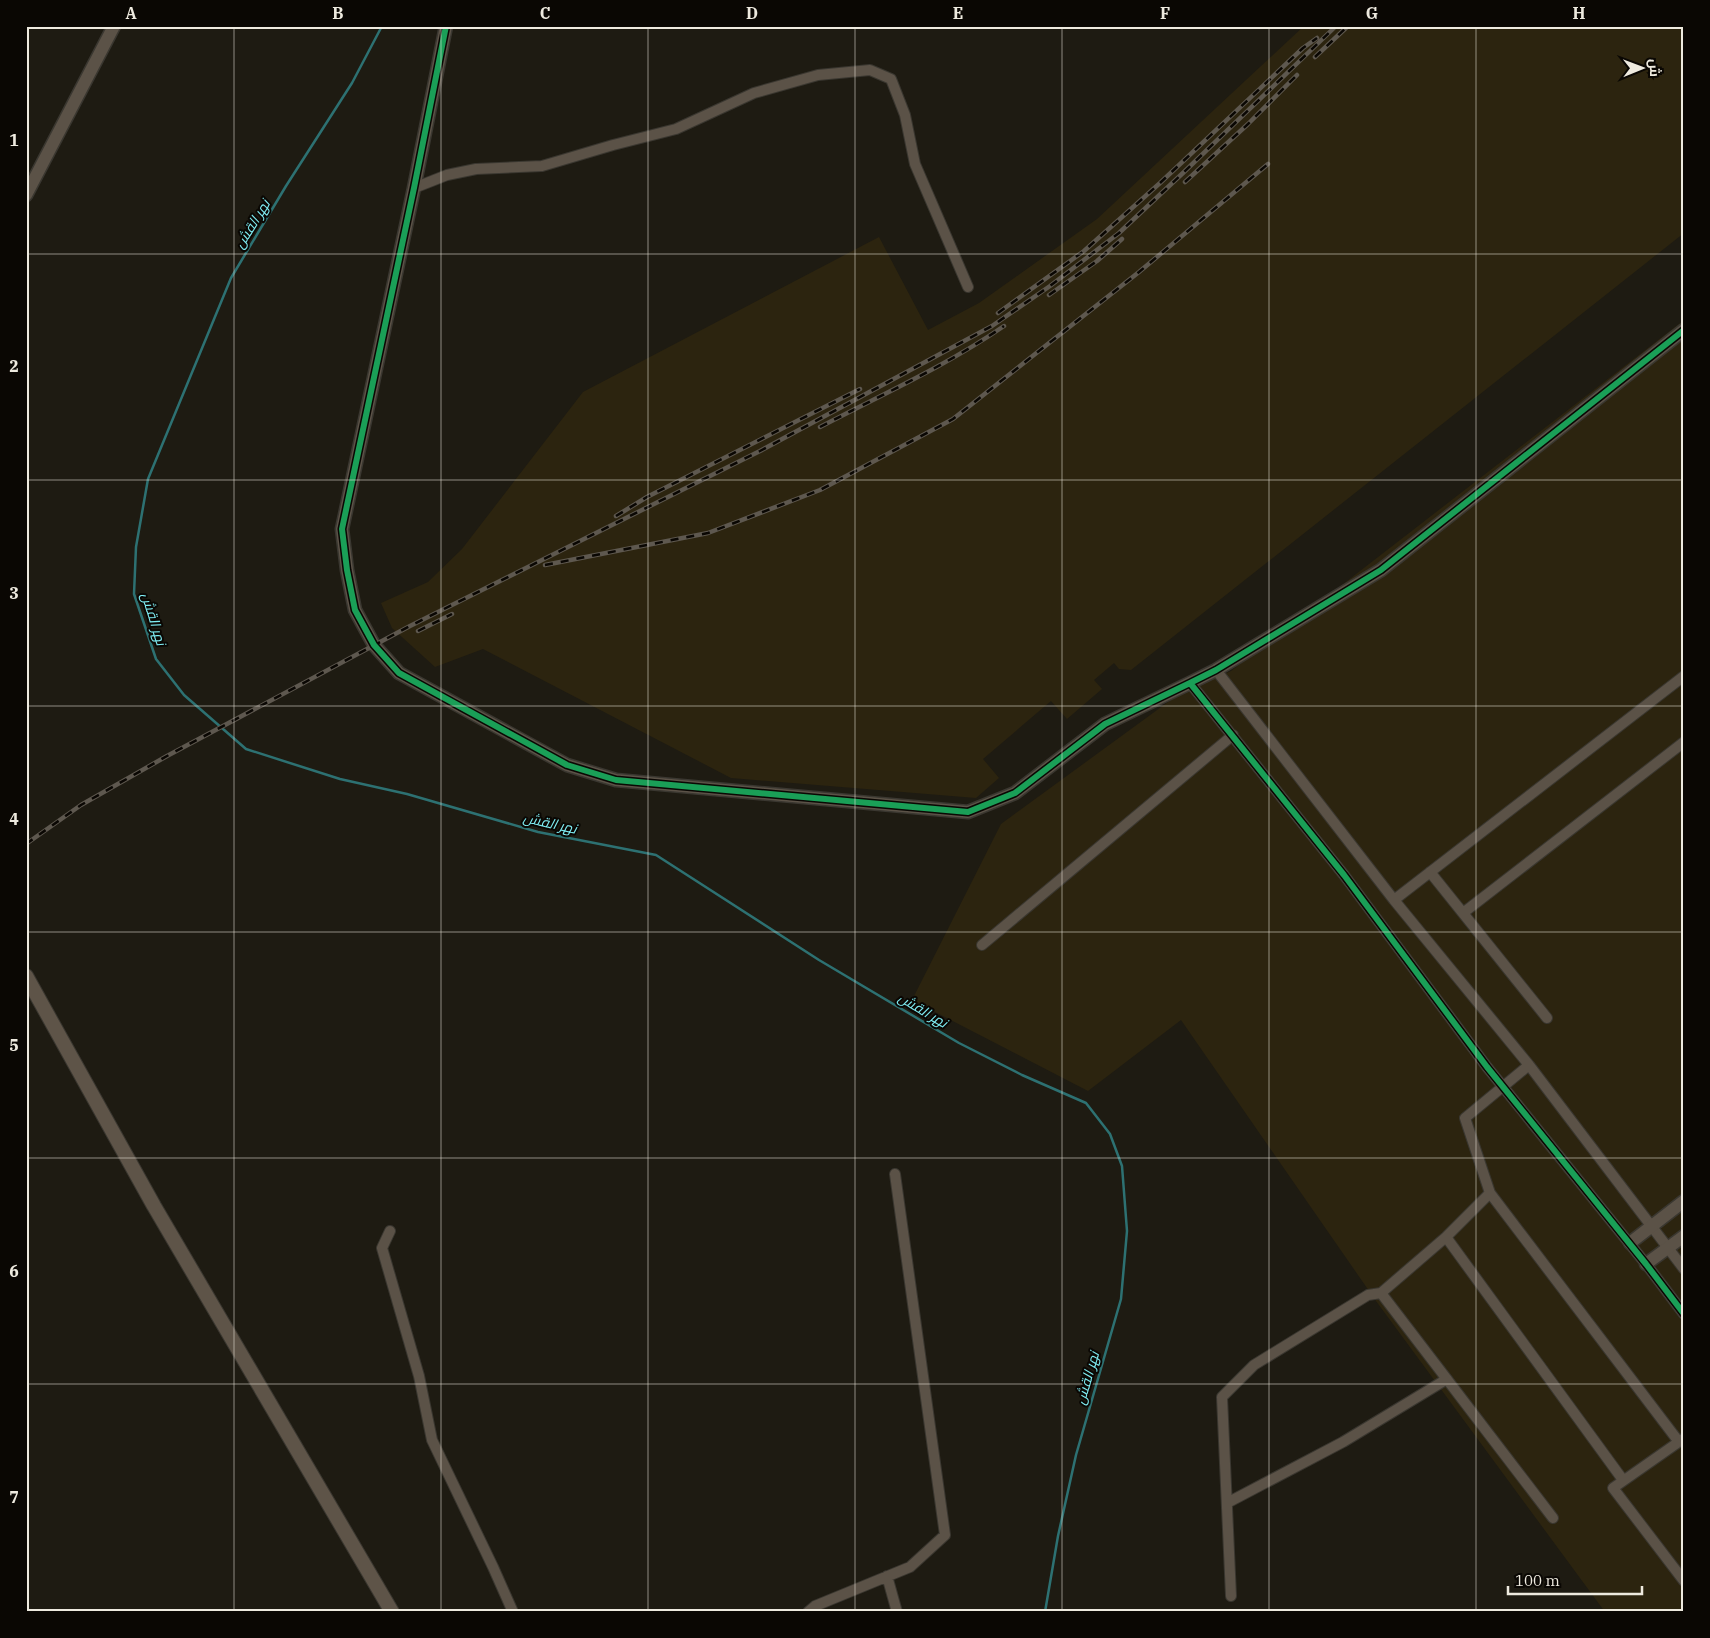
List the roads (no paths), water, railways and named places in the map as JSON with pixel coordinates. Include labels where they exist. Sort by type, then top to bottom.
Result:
[{"type":"main road","points":[[26,976],[154,1206],[392,1612]]},
{"type":"street","points":[[26,195],[114,26]]},
{"type":"street","points":[[446,26],[342,529],[347,570],[355,610],[374,645],[399,673],[567,765],[616,780],[968,812],[1015,793],[1105,724],[1216,670],[1381,570],[1684,330]]},
{"type":"street","points":[[414,188],[447,175],[476,169],[542,166],[676,129],[754,93],[818,75],[870,70],[891,79],[905,115],[915,164],[968,287]]},
{"type":"street","points":[[1216,670],[1394,900],[1530,1065],[1684,1270]]},
{"type":"street","points":[[1394,900],[1684,676]]},
{"type":"street","points":[[1190,684],[1344,875],[1504,1087],[1630,1243],[1684,1314]]},
{"type":"street","points":[[982,945],[1233,735]]},
{"type":"street","points":[[1463,913],[1684,742]]},
{"type":"street","points":[[1430,872],[1547,1018]]},
{"type":"street","points":[[1530,1065],[1465,1118],[1490,1193],[1681,1440],[1613,1488],[1684,1581]]},
{"type":"street","points":[[813,1610],[910,1567],[944,1535],[895,1174]]},
{"type":"street","points":[[1231,1596],[1222,1397],[1254,1366],[1368,1295],[1381,1293],[1446,1236],[1490,1193]]},
{"type":"street","points":[[1630,1243],[1684,1201]]},
{"type":"street","points":[[390,1231],[382,1248],[419,1376],[432,1440],[513,1612]]},
{"type":"street","points":[[1446,1236],[1623,1480]]},
{"type":"street","points":[[1646,1264],[1684,1236]]},
{"type":"street","points":[[1381,1293],[1553,1518]]},
{"type":"street","points":[[1227,1503],[1343,1442],[1447,1379]]},
{"type":"street","points":[[887,1576],[897,1612]]},
{"type":"waterway","name":"نهر القش","points":[[382,26],[352,83],[286,186],[231,278],[148,479],[136,547],[134,594],[156,659],[184,695],[246,749],[340,779],[407,794],[538,832],[656,855],[819,960],[959,1043],[1022,1075],[1086,1103],[1110,1134],[1122,1166],[1127,1231],[1121,1299],[1076,1455],[1058,1536],[1045,1612]]},
{"type":"railway","points":[[26,844],[81,805],[167,756],[410,626],[760,451],[992,326],[1050,286],[1119,233],[1336,26]]},
{"type":"railway","points":[[1315,57],[1348,26]]},
{"type":"railway","points":[[998,313],[1084,251],[1160,183],[1303,48],[1317,38]]},
{"type":"railway","points":[[1185,182],[1248,124],[1297,75]]},
{"type":"railway","points":[[545,565],[708,533],[820,490],[953,419],[1139,272],[1268,164]]},
{"type":"railway","points":[[1049,295],[1097,261],[1122,239]]},
{"type":"railway","points":[[820,427],[913,380],[982,341],[1004,326]]},
{"type":"railway","points":[[616,516],[647,497],[860,389]]},
{"type":"railway","points":[[418,631],[452,614]]}]
